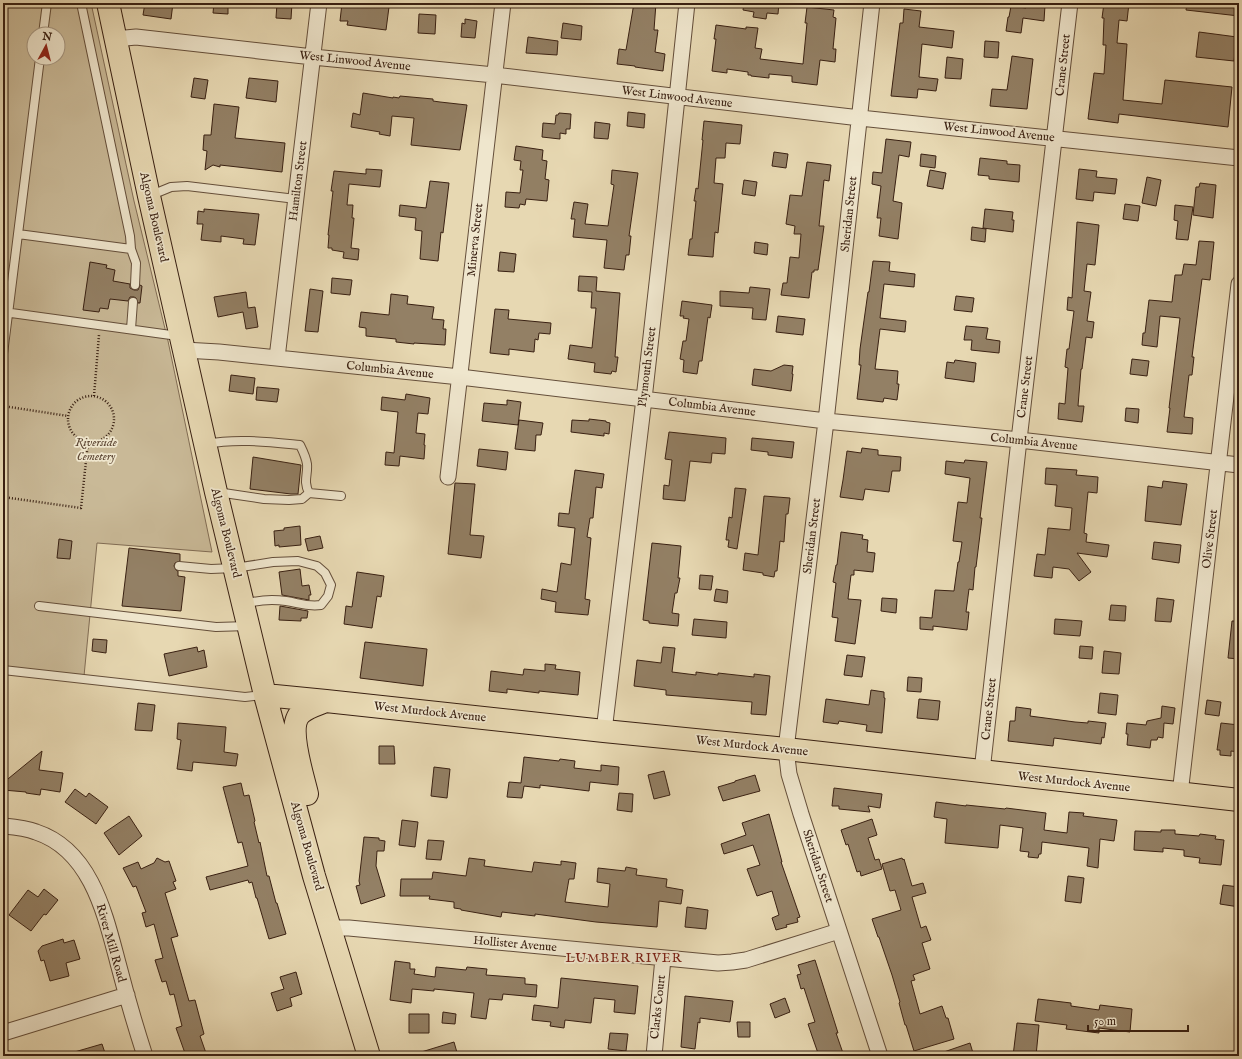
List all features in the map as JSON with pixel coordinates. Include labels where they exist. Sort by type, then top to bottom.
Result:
[{"type":"main road","name":"Algoma Boulevard","points":[[108,3],[182,343],[265,695],[314,876],[369,1056]]},
{"type":"main road","name":"West Murdock Avenue","points":[[265,695],[326,700],[604,731],[786,749],[1239,800]]},
{"type":"main road","points":[[314,876],[315,832],[296,749],[295,727],[298,717],[302,712],[326,700]]},
{"type":"street","name":"Hamilton Street","points":[[277,358],[319,3]]},
{"type":"street","name":"Minerva Street","points":[[448,477],[503,3]]},
{"type":"street","name":"Plymouth Street","points":[[604,731],[644,398],[687,3]]},
{"type":"street","name":"Sheridan Street","points":[[872,3],[826,421],[786,749],[788,774],[880,1056]]},
{"type":"street","name":"Crane Street","points":[[982,771],[1070,3]]},
{"type":"street","name":"West Linwood Avenue","points":[[115,39],[136,37],[313,57],[494,75],[860,118],[1239,158]]},
{"type":"street","name":"Olive Street","points":[[1180,794],[1239,284]]},
{"type":"street","name":"Columbia Avenue","points":[[182,343],[219,352],[644,398],[826,421],[1019,440],[1239,466]]},
{"type":"street","name":"River Mill Road","points":[[3,826],[35,832],[44,836],[63,848],[81,866],[88,877],[105,916],[145,1056]]},
{"type":"street","name":"Hollister Avenue","points":[[330,928],[356,929],[718,963],[746,960],[839,931]]},
{"type":"street","name":"Clarks Court","points":[[654,1056],[663,958]]},
{"type":"street","name":"River Mill Road","points":[[3,1033],[127,995]]},
{"type":"lane","points":[[44,26],[47,3]]},
{"type":"lane","points":[[81,3],[130,236],[131,249],[136,263],[135,285]]},
{"type":"lane","points":[[3,354],[5,312],[18,234],[39,66]]},
{"type":"lane","points":[[149,196],[171,187],[187,186],[296,199]]},
{"type":"lane","points":[[18,234],[131,249]]},
{"type":"lane","points":[[131,329],[133,302]]},
{"type":"lane","points":[[5,312],[131,329],[182,343]]},
{"type":"lane","points":[[206,444],[220,441],[260,441],[300,445],[304,452],[307,464],[306,486],[309,493]]},
{"type":"lane","points":[[216,492],[264,499],[289,500],[302,499],[309,493],[341,496]]},
{"type":"lane","points":[[179,566],[211,569],[235,568],[273,562],[298,561],[317,566],[325,573],[331,585],[328,596],[321,605],[311,606],[285,601],[259,600],[244,604]]},
{"type":"lane","points":[[39,606],[216,627],[249,626]]},
{"type":"lane","points":[[3,670],[245,697],[265,695]]},
{"type":"path","points":[[94,396],[100,325]]},
{"type":"path","points":[[94,396],[108,403],[114,417],[114,425],[105,438],[98,441],[82,441],[71,431],[68,424],[68,416],[74,403],[80,399],[94,396]]},
{"type":"path","points":[[3,406],[68,416]]},
{"type":"path","points":[[3,497],[81,508],[88,442]]},
{"type":"green space","name":"Riverside Cemetery","points":[[3,3],[91,3],[134,201],[168,341],[212,552],[97,543],[84,676],[3,668]]},
{"type":"building","points":[[145,3],[173,3],[171,19],[143,15]]},
{"type":"building","points":[[214,3],[228,3],[228,14],[213,13]]},
{"type":"building","points":[[277,3],[292,3],[291,19],[276,18]]},
{"type":"building","points":[[342,3],[384,3],[389,7],[386,30],[347,25],[348,21],[340,21]]},
{"type":"building","points":[[634,3],[656,3],[654,30],[658,30],[655,52],[665,54],[663,71],[617,64],[619,49],[626,50]]},
{"type":"building","points":[[744,3],[779,3],[778,14],[767,13],[766,19],[753,17],[754,12],[743,10]]},
{"type":"building","points":[[1027,3],[1045,5],[1044,21],[1023,18],[1021,33],[1006,31],[1011,6],[1026,8]]},
{"type":"building","points":[[1104,3],[1129,3],[1127,21],[1119,20],[1117,43],[1127,44],[1123,100],[1162,104],[1165,80],[1232,87],[1228,127],[1119,114],[1118,123],[1088,119],[1094,73],[1104,74],[1106,45],[1103,45],[1104,18],[1102,18]]},
{"type":"building","points":[[1187,3],[1239,3],[1239,16],[1186,10]]},
{"type":"building","points":[[807,7],[834,10],[833,17],[836,18],[833,49],[836,49],[835,62],[820,60],[817,85],[792,82],[792,76],[769,74],[769,78],[751,76],[748,75],[748,72],[727,69],[727,73],[712,71],[716,39],[714,39],[716,25],[746,29],[746,27],[758,28],[755,48],[762,49],[760,59],[803,64]]},
{"type":"building","points":[[904,9],[921,11],[919,27],[954,31],[952,48],[922,44],[919,77],[938,79],[936,91],[918,89],[917,98],[891,96],[900,23],[903,23]]},
{"type":"building","points":[[419,14],[436,15],[435,34],[418,33]]},
{"type":"building","points":[[465,19],[477,21],[475,38],[461,37],[462,23],[465,24]]},
{"type":"building","points":[[563,23],[582,26],[581,40],[561,38]]},
{"type":"building","points":[[1199,32],[1237,37],[1234,61],[1196,57]]},
{"type":"building","points":[[528,37],[558,41],[557,55],[526,53]]},
{"type":"building","points":[[985,41],[999,42],[998,58],[984,57]]},
{"type":"building","points":[[1012,56],[1033,59],[1027,109],[990,106],[992,89],[1007,90]]},
{"type":"building","points":[[947,57],[963,59],[961,79],[945,78]]},
{"type":"building","points":[[194,78],[208,80],[205,99],[191,97]]},
{"type":"building","points":[[249,78],[278,81],[276,102],[246,98]]},
{"type":"building","points":[[363,93],[393,98],[399,98],[400,96],[433,99],[433,101],[467,105],[460,150],[411,145],[414,118],[392,116],[390,136],[379,134],[380,132],[351,127],[353,113],[360,115]]},
{"type":"building","points":[[214,104],[239,107],[235,138],[285,143],[282,172],[220,165],[220,167],[213,165],[205,170],[207,151],[203,150],[204,135],[211,135]]},
{"type":"building","points":[[628,112],[645,114],[644,128],[627,126]]},
{"type":"building","points":[[559,113],[571,114],[570,129],[566,129],[566,134],[560,133],[560,139],[542,137],[543,123],[555,124],[556,115]]},
{"type":"building","points":[[704,121],[742,125],[740,144],[726,143],[725,158],[716,158],[714,183],[723,184],[718,233],[715,232],[713,257],[688,255],[690,239],[692,239],[696,188],[698,189]]},
{"type":"building","points":[[595,122],[610,124],[608,139],[594,138]]},
{"type":"building","points":[[886,139],[911,142],[909,157],[899,155],[893,201],[902,203],[898,239],[879,236],[881,218],[877,218],[881,186],[872,184],[873,172],[882,173]]},
{"type":"building","points":[[516,146],[543,150],[542,160],[547,161],[545,179],[549,180],[547,201],[526,199],[525,205],[520,204],[519,208],[505,207],[506,192],[520,193],[523,170],[520,170],[521,161],[514,160]]},
{"type":"building","points":[[774,152],[788,154],[786,168],[772,166]]},
{"type":"building","points":[[921,154],[936,156],[935,168],[920,166]]},
{"type":"building","points":[[980,158],[1007,161],[1007,164],[1020,165],[1019,182],[989,179],[989,176],[978,175]]},
{"type":"building","points":[[807,162],[831,165],[829,181],[824,180],[819,226],[824,226],[818,270],[814,270],[814,272],[812,272],[809,298],[781,295],[783,283],[787,283],[790,257],[799,258],[801,234],[794,234],[795,226],[786,224],[790,195],[802,196]]},
{"type":"building","points":[[366,169],[382,170],[380,187],[349,184],[347,205],[353,205],[352,218],[354,218],[351,248],[359,249],[358,260],[343,258],[344,252],[328,248],[333,191],[331,191],[334,171],[366,174]]},
{"type":"building","points":[[1079,169],[1097,171],[1096,177],[1117,179],[1115,194],[1094,192],[1093,201],[1076,199]]},
{"type":"building","points":[[612,170],[638,173],[629,236],[631,236],[629,255],[626,255],[624,270],[604,268],[607,240],[573,237],[575,219],[571,219],[574,202],[588,204],[585,224],[608,226],[614,185],[611,184]]},
{"type":"building","points":[[930,170],[946,173],[943,189],[927,186]]},
{"type":"building","points":[[1147,177],[1161,180],[1156,206],[1142,203]]},
{"type":"building","points":[[744,180],[757,182],[755,196],[742,194]]},
{"type":"building","points":[[430,181],[449,183],[438,261],[420,259],[422,231],[415,230],[416,218],[399,216],[400,205],[426,208]]},
{"type":"building","points":[[1200,183],[1216,185],[1213,218],[1193,215],[1196,187],[1199,187]]},
{"type":"building","points":[[1125,204],[1140,206],[1138,221],[1123,219]]},
{"type":"building","points":[[1175,205],[1193,207],[1188,240],[1176,239],[1178,221],[1174,220]]},
{"type":"building","points":[[204,209],[259,214],[255,245],[243,244],[244,239],[221,236],[221,242],[201,240],[203,224],[197,224],[198,211],[204,212]]},
{"type":"building","points":[[985,209],[1013,212],[1013,232],[983,228]]},
{"type":"building","points":[[1077,222],[1099,225],[1095,265],[1087,264],[1084,291],[1091,292],[1087,321],[1094,322],[1092,338],[1086,337],[1081,369],[1078,406],[1084,406],[1082,422],[1058,419],[1059,403],[1065,404],[1068,368],[1065,367],[1074,311],[1067,310],[1068,297],[1072,298]]},
{"type":"building","points":[[972,227],[986,229],[985,242],[971,240]]},
{"type":"building","points":[[1199,241],[1214,242],[1210,280],[1202,279],[1192,357],[1194,357],[1192,375],[1189,375],[1184,417],[1193,418],[1192,434],[1167,432],[1180,318],[1160,316],[1157,347],[1142,345],[1143,333],[1145,333],[1149,300],[1172,302],[1175,275],[1182,275],[1184,264],[1196,265]]},
{"type":"building","points":[[755,242],[768,244],[767,255],[754,253]]},
{"type":"building","points":[[500,252],[516,254],[514,272],[498,271]]},
{"type":"building","points":[[873,261],[890,262],[889,271],[915,274],[914,287],[884,284],[880,318],[906,321],[905,332],[880,329],[875,369],[898,371],[897,384],[899,384],[897,400],[884,398],[883,402],[857,399],[861,365],[859,365],[860,349]]},
{"type":"building","points":[[90,262],[107,265],[106,268],[115,270],[113,281],[130,284],[130,288],[134,290],[138,290],[140,285],[142,286],[140,303],[138,303],[134,297],[130,297],[128,301],[110,299],[108,309],[100,308],[99,312],[83,310]]},
{"type":"building","points":[[579,276],[597,277],[596,291],[620,293],[615,357],[618,357],[616,372],[612,371],[611,374],[594,372],[595,363],[568,359],[570,345],[592,348],[596,308],[591,308],[592,292],[578,291]]},
{"type":"building","points":[[332,278],[352,280],[350,295],[331,293]]},
{"type":"building","points":[[750,287],[770,289],[766,320],[752,319],[753,308],[720,306],[720,291],[749,293]]},
{"type":"building","points":[[310,289],[323,291],[318,332],[305,331]]},
{"type":"building","points":[[246,292],[248,308],[255,307],[258,327],[246,329],[243,312],[218,317],[214,297]]},
{"type":"building","points":[[391,294],[408,296],[407,304],[434,307],[432,319],[444,320],[443,329],[446,329],[445,345],[396,342],[396,339],[366,336],[366,328],[359,327],[361,312],[389,315]]},
{"type":"building","points":[[956,296],[974,298],[972,312],[954,310]]},
{"type":"building","points":[[682,301],[712,305],[710,318],[708,317],[702,361],[699,361],[697,374],[683,372],[684,360],[680,359],[683,341],[686,341],[689,319],[683,318],[684,316],[680,316]]},
{"type":"building","points":[[495,309],[509,310],[508,319],[551,323],[550,334],[539,333],[538,340],[535,339],[534,352],[509,349],[509,355],[490,353]]},
{"type":"building","points":[[778,316],[805,319],[803,335],[776,332]]},
{"type":"building","points":[[966,326],[988,328],[986,339],[1000,341],[999,353],[971,350],[972,340],[964,340]]},
{"type":"building","points":[[1132,359],[1149,361],[1147,376],[1130,374]]},
{"type":"building","points":[[955,360],[976,363],[974,382],[945,378],[947,362],[954,363]]},
{"type":"building","points":[[784,365],[793,366],[791,391],[752,385],[754,369],[771,371]]},
{"type":"building","points":[[231,375],[255,378],[253,394],[229,391]]},
{"type":"building","points":[[257,387],[279,389],[277,402],[256,400]]},
{"type":"building","points":[[406,394],[430,398],[428,414],[418,413],[416,433],[425,434],[424,459],[400,456],[399,466],[385,465],[386,452],[394,453],[398,412],[381,410],[382,397],[405,400]]},
{"type":"building","points":[[507,400],[521,402],[518,425],[482,421],[484,403],[507,405]]},
{"type":"building","points":[[1126,408],[1139,409],[1138,423],[1125,421]]},
{"type":"building","points":[[589,419],[606,421],[610,423],[609,434],[604,433],[604,436],[571,432],[572,420],[589,421]]},
{"type":"building","points":[[519,420],[543,423],[541,435],[536,435],[535,451],[515,449]]},
{"type":"building","points":[[669,432],[726,438],[725,454],[712,453],[711,463],[690,461],[685,501],[663,499],[664,485],[669,486],[672,460],[665,459]]},
{"type":"building","points":[[752,438],[794,442],[792,458],[768,455],[768,452],[751,450]]},
{"type":"building","points":[[862,448],[878,450],[878,455],[901,457],[900,471],[892,471],[889,492],[865,489],[863,500],[840,497],[847,451],[861,453]]},
{"type":"building","points":[[479,449],[508,452],[506,470],[477,466]]},
{"type":"building","points":[[253,457],[301,465],[298,494],[250,489]]},
{"type":"building","points":[[965,460],[987,462],[973,590],[969,589],[966,612],[969,612],[967,630],[933,626],[933,630],[920,629],[920,617],[932,618],[935,590],[954,591],[962,542],[953,541],[958,502],[967,503],[970,478],[945,474],[946,461],[964,463]]},
{"type":"building","points":[[1046,468],[1077,470],[1076,475],[1098,477],[1097,493],[1088,492],[1084,533],[1087,534],[1086,542],[1109,545],[1107,557],[1077,553],[1091,572],[1079,581],[1069,569],[1053,567],[1052,578],[1034,576],[1037,554],[1045,555],[1048,528],[1070,530],[1072,508],[1055,506],[1057,485],[1045,484]]},
{"type":"building","points":[[575,470],[604,474],[602,488],[596,487],[593,518],[590,518],[587,537],[591,538],[585,599],[590,600],[588,615],[555,612],[556,602],[541,599],[542,589],[557,592],[561,563],[571,565],[575,528],[558,526],[559,513],[569,514]]},
{"type":"building","points":[[1163,481],[1187,484],[1181,525],[1145,521],[1148,486],[1162,488]]},
{"type":"building","points":[[455,483],[475,484],[470,535],[484,536],[481,558],[448,554]]},
{"type":"building","points":[[735,488],[746,489],[737,549],[728,547],[729,540],[726,540],[729,517],[732,518]]},
{"type":"building","points":[[764,496],[790,498],[788,514],[786,514],[784,542],[780,541],[777,571],[775,571],[774,577],[763,575],[763,573],[743,570],[745,553],[758,555]]},
{"type":"building","points":[[300,526],[301,545],[275,546],[274,531]]},
{"type":"building","points":[[841,532],[863,535],[862,539],[868,540],[867,552],[875,553],[873,572],[854,570],[854,575],[851,575],[848,599],[861,600],[855,644],[835,641],[838,618],[832,617],[836,583],[833,582],[837,565]]},
{"type":"building","points":[[320,536],[323,548],[308,551],[305,539]]},
{"type":"building","points":[[59,539],[72,541],[70,559],[57,558]]},
{"type":"building","points":[[1154,542],[1181,545],[1179,563],[1152,559]]},
{"type":"building","points":[[652,543],[681,546],[678,578],[680,578],[677,593],[675,593],[672,613],[679,614],[678,626],[649,623],[649,621],[643,620]]},
{"type":"building","points":[[129,548],[180,554],[180,561],[175,563],[174,566],[178,571],[178,576],[185,577],[181,611],[122,606]]},
{"type":"building","points":[[300,569],[302,586],[309,585],[311,595],[309,595],[309,600],[282,595],[279,572]]},
{"type":"building","points":[[357,572],[384,576],[381,597],[377,596],[372,628],[344,624],[346,606],[352,607]]},
{"type":"building","points":[[700,575],[713,576],[711,590],[699,589]]},
{"type":"building","points":[[716,589],[728,591],[727,603],[714,601]]},
{"type":"building","points":[[882,598],[897,599],[896,613],[881,611]]},
{"type":"building","points":[[1157,598],[1174,600],[1171,622],[1155,621]]},
{"type":"building","points":[[1111,605],[1126,606],[1125,621],[1109,620]]},
{"type":"building","points":[[280,606],[308,611],[307,618],[301,618],[301,621],[279,620]]},
{"type":"building","points":[[694,619],[727,622],[726,638],[692,635]]},
{"type":"building","points":[[1055,619],[1082,621],[1080,636],[1054,634]]},
{"type":"building","points":[[1232,621],[1239,621],[1239,659],[1228,658]]},
{"type":"building","points":[[93,639],[107,640],[106,653],[92,651]]},
{"type":"building","points":[[365,642],[427,649],[423,686],[360,678]]},
{"type":"building","points":[[1080,646],[1093,647],[1092,659],[1079,658]]},
{"type":"building","points":[[197,647],[198,652],[204,650],[207,667],[169,676],[164,654]]},
{"type":"building","points":[[663,647],[675,648],[672,672],[696,675],[696,672],[754,677],[754,674],[770,676],[766,715],[751,714],[752,702],[666,695],[666,690],[634,686],[637,660],[661,663]]},
{"type":"building","points":[[1104,651],[1121,653],[1119,674],[1102,673]]},
{"type":"building","points":[[847,655],[865,657],[862,677],[844,675]]},
{"type":"building","points":[[545,664],[556,665],[555,669],[580,672],[578,695],[539,691],[539,693],[507,689],[507,693],[489,691],[491,671],[523,675],[524,669],[545,671]]},
{"type":"building","points":[[908,677],[922,678],[921,692],[907,691]]},
{"type":"building","points":[[871,690],[884,692],[885,698],[882,733],[866,731],[867,725],[839,721],[838,724],[823,722],[826,699],[869,705]]},
{"type":"building","points":[[1100,693],[1118,695],[1116,715],[1098,713]]},
{"type":"building","points":[[919,699],[940,701],[938,720],[917,718]]},
{"type":"building","points":[[1207,700],[1221,702],[1219,716],[1205,714]]},
{"type":"building","points":[[138,703],[155,705],[152,731],[135,730]]},
{"type":"building","points":[[1162,706],[1175,708],[1173,724],[1164,723],[1163,738],[1158,737],[1157,740],[1151,740],[1150,748],[1127,745],[1127,723],[1146,725],[1147,721],[1161,718]]},
{"type":"building","points":[[1016,707],[1031,709],[1030,716],[1075,722],[1088,723],[1088,721],[1106,723],[1104,738],[1102,737],[1101,744],[1054,738],[1053,746],[1008,741],[1010,721],[1015,721]]},
{"type":"building","points":[[178,723],[226,727],[224,752],[238,754],[236,766],[193,762],[192,771],[177,769],[181,740],[177,739]]},
{"type":"building","points":[[1221,723],[1239,725],[1239,752],[1231,751],[1231,756],[1220,755],[1220,750],[1217,750]]},
{"type":"building","points":[[379,746],[394,746],[395,764],[379,764]]},
{"type":"building","points":[[42,751],[39,770],[63,773],[60,792],[41,789],[40,795],[3,790],[3,783]]},
{"type":"building","points":[[524,757],[559,761],[560,759],[575,761],[574,768],[601,771],[601,765],[619,767],[618,785],[590,782],[589,791],[540,785],[540,788],[524,786],[522,798],[507,797],[509,782],[521,783]]},
{"type":"building","points":[[434,767],[450,769],[447,798],[431,796]]},
{"type":"building","points":[[664,771],[670,795],[654,799],[648,775]]},
{"type":"building","points":[[755,775],[760,791],[723,801],[718,787]]},
{"type":"building","points":[[241,783],[244,796],[249,795],[267,876],[269,876],[286,934],[269,939],[252,882],[249,883],[248,880],[210,890],[206,877],[248,866],[242,842],[238,843],[223,787]]},
{"type":"building","points":[[834,788],[882,794],[880,808],[868,806],[870,812],[839,809],[839,806],[832,806]]},
{"type":"building","points":[[75,789],[86,797],[89,793],[108,807],[96,824],[65,802]]},
{"type":"building","points":[[619,793],[633,794],[632,812],[617,810]]},
{"type":"building","points":[[936,802],[1046,813],[1044,830],[1067,833],[1069,812],[1084,813],[1083,816],[1117,820],[1114,841],[1100,839],[1098,868],[1087,866],[1089,848],[1042,842],[1041,854],[1039,854],[1038,858],[1028,857],[1029,852],[1020,851],[1023,828],[1000,825],[998,848],[945,843],[947,819],[934,817]]},
{"type":"building","points":[[769,814],[781,862],[800,917],[797,918],[798,922],[786,925],[787,927],[776,930],[772,918],[779,915],[772,891],[757,896],[747,869],[760,865],[753,845],[724,854],[721,844],[746,835],[742,823]]},
{"type":"building","points":[[129,816],[142,836],[119,855],[104,833]]},
{"type":"building","points":[[872,819],[877,835],[868,838],[875,860],[879,859],[882,869],[861,876],[860,871],[857,872],[848,844],[846,845],[841,830]]},
{"type":"building","points":[[402,820],[418,822],[415,847],[399,845]]},
{"type":"building","points":[[1161,830],[1175,830],[1175,834],[1199,836],[1200,834],[1216,836],[1215,839],[1224,840],[1221,865],[1199,863],[1200,858],[1184,856],[1184,850],[1163,848],[1163,852],[1134,850],[1135,831],[1161,832]]},
{"type":"building","points":[[364,837],[379,838],[379,840],[385,841],[384,851],[377,851],[376,866],[385,896],[361,904],[356,886],[360,885],[359,881]]},
{"type":"building","points":[[428,840],[444,841],[441,860],[426,859]]},
{"type":"building","points":[[157,858],[165,862],[169,861],[176,881],[173,882],[176,889],[165,893],[178,936],[171,938],[189,1001],[195,1000],[204,1034],[200,1036],[207,1056],[186,1056],[176,1028],[182,1026],[174,994],[170,995],[166,981],[162,982],[155,960],[163,958],[154,924],[146,927],[142,913],[146,912],[136,886],[133,887],[123,868],[138,862],[141,869],[154,863]]},
{"type":"building","points":[[469,858],[485,860],[484,866],[532,872],[534,862],[561,865],[561,861],[576,863],[574,879],[569,879],[565,902],[608,907],[610,884],[597,882],[598,868],[625,871],[626,867],[637,869],[636,875],[667,879],[666,887],[683,890],[681,904],[659,901],[657,927],[596,922],[535,914],[535,916],[502,912],[501,917],[454,908],[454,902],[429,899],[430,896],[400,896],[401,879],[432,879],[433,872],[466,876]]},
{"type":"building","points":[[902,858],[903,860],[904,859],[912,886],[923,883],[926,893],[912,897],[921,928],[926,926],[931,940],[922,943],[930,969],[913,975],[915,980],[911,981],[920,1014],[942,1006],[946,1018],[948,1018],[954,1039],[914,1051],[905,1025],[892,975],[872,919],[901,910],[895,890],[890,891],[882,864]]},
{"type":"building","points":[[1068,876],[1084,878],[1081,903],[1065,901]]},
{"type":"building","points":[[1223,885],[1239,887],[1239,907],[1220,904]]},
{"type":"building","points":[[44,889],[58,900],[46,915],[44,914],[31,931],[9,915],[28,890],[38,897]]},
{"type":"building","points":[[687,907],[708,910],[706,929],[685,927]]},
{"type":"building","points":[[63,939],[64,943],[74,940],[80,959],[66,963],[69,976],[50,981],[44,960],[41,961],[38,951],[42,946]]},
{"type":"building","points":[[815,960],[844,1056],[819,1056],[808,1024],[815,1022],[804,988],[801,989],[797,975],[801,974],[798,965]]},
{"type":"building","points":[[395,961],[410,963],[410,969],[415,969],[414,974],[435,977],[436,967],[466,970],[467,967],[487,969],[486,975],[525,978],[525,984],[537,985],[536,997],[503,994],[502,1000],[489,999],[486,1019],[471,1017],[474,993],[434,989],[434,991],[412,989],[411,1003],[390,1000]]},
{"type":"building","points":[[296,972],[302,994],[290,998],[292,1006],[277,1011],[271,993],[284,989],[280,977]]},
{"type":"building","points":[[561,978],[638,986],[635,1014],[614,1012],[615,1000],[594,998],[591,1023],[565,1020],[564,1028],[550,1026],[551,1022],[532,1020],[534,1005],[558,1008]]},
{"type":"building","points":[[685,996],[733,1001],[730,1022],[700,1018],[700,1023],[698,1022],[695,1049],[681,1047]]},
{"type":"building","points":[[785,998],[790,1012],[775,1018],[770,1004]]},
{"type":"building","points":[[1038,999],[1071,1003],[1071,1006],[1099,1010],[1100,1005],[1132,1009],[1130,1032],[1099,1028],[1099,1033],[1066,1029],[1067,1025],[1035,1021]]},
{"type":"building","points":[[443,1012],[456,1014],[455,1024],[442,1023]]},
{"type":"building","points":[[409,1014],[429,1014],[429,1033],[409,1033]]},
{"type":"building","points":[[737,1022],[750,1022],[750,1037],[738,1037]]},
{"type":"building","points":[[1017,1023],[1039,1025],[1036,1056],[1013,1056]]},
{"type":"building","points":[[610,1033],[628,1034],[626,1051],[608,1049]]},
{"type":"building","points":[[454,1042],[458,1056],[418,1056],[418,1053]]},
{"type":"building","points":[[970,1043],[973,1053],[966,1056],[938,1056],[938,1054]]},
{"type":"building","points":[[102,1044],[106,1056],[72,1056],[71,1053]]},
{"type":"district","name":"LUMBER RIVER","points":[[624,958]]}]
